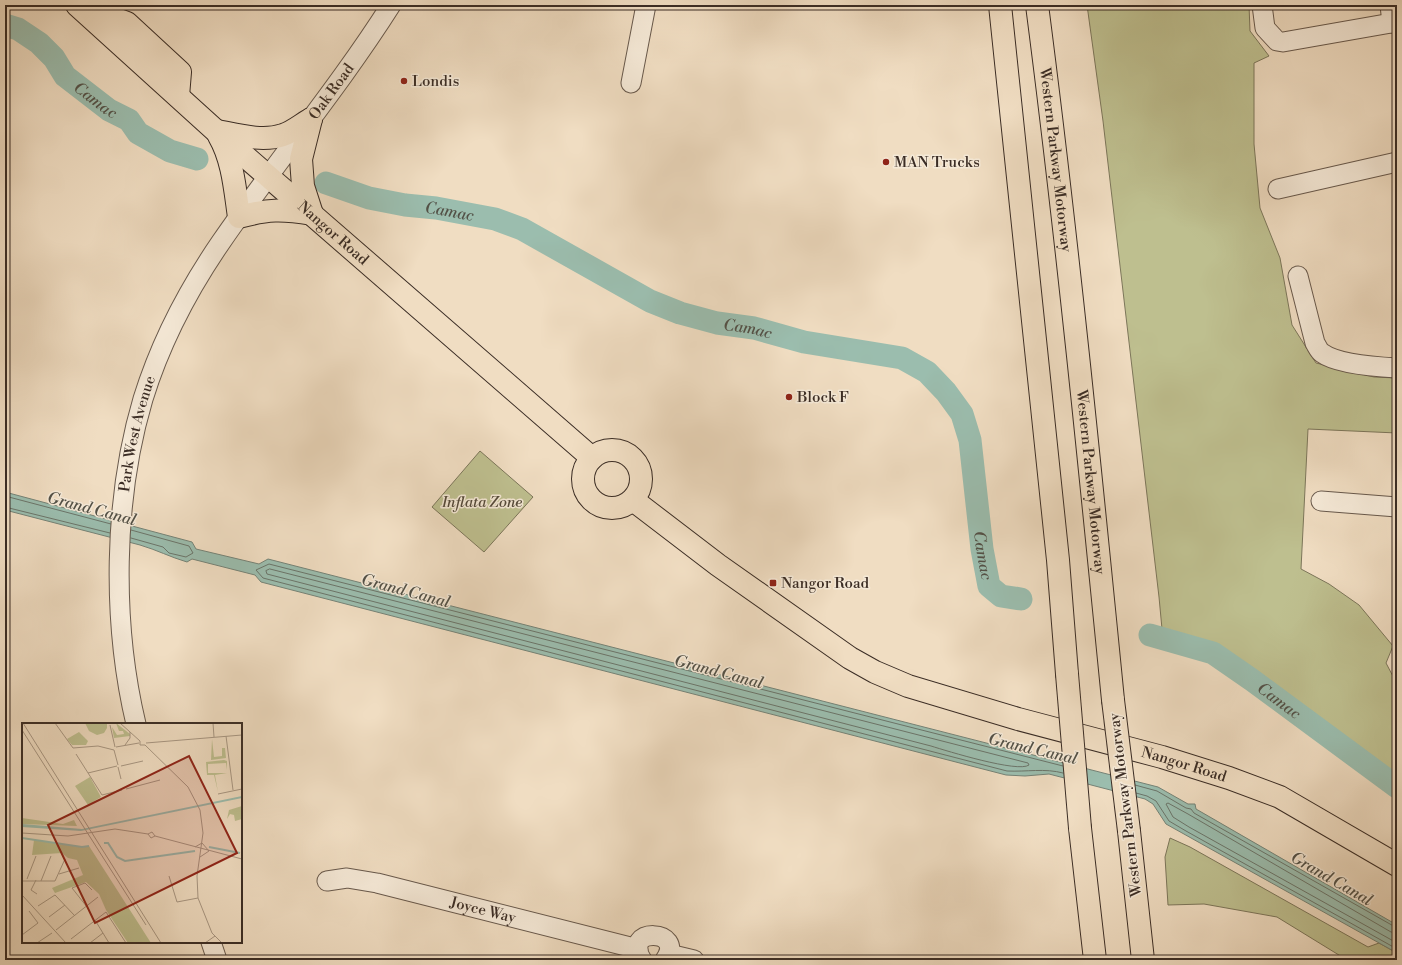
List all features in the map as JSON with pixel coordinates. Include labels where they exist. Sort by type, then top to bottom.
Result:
[{"type":"main road","name":"Nangor Road","points":[[78,5],[216,130],[350,247],[358,274],[410,316],[438,324],[592,458]]},
{"type":"main road","points":[[1000,5],[1058,560],[1080,828],[1095,960]]},
{"type":"main road","name":"Western Parkway Motorway","points":[[1036,5],[1048,92],[1092,486],[1113,700],[1143,960]]},
{"type":"main road","points":[[216,130],[242,136],[272,138],[284,135],[311,119]]},
{"type":"main road","points":[[216,130],[226,148],[234,179],[239,217],[262,211],[284,210],[312,214],[303,186],[301,158],[311,119]]},
{"type":"main road","points":[[611,450],[621,451],[633,459],[641,472],[642,482],[639,492],[633,500],[626,505],[617,508],[600,505],[592,500],[586,493],[583,474],[586,465],[592,458],[601,452],[611,450]]},
{"type":"main road","name":"Nangor Road","points":[[633,500],[718,565],[850,658],[875,672],[908,686],[1018,719],[1162,757],[1280,796],[1397,865]]},
{"type":"street","name":"Oak Road","points":[[268,175],[311,119],[371,36],[391,5]]},
{"type":"street","points":[[631,83],[646,5]]},
{"type":"street","points":[[1262,5],[1265,28],[1277,41],[1283,42],[1393,17]]},
{"type":"street","points":[[1278,189],[1397,162]]},
{"type":"street","name":"Park West Avenue","points":[[136,723],[120,631],[119,565],[125,487],[132,441],[144,398],[166,339],[204,270],[268,175]]},
{"type":"street","points":[[1298,276],[1315,343],[1321,352],[1330,358],[1372,367],[1397,368]]},
{"type":"street","points":[[1322,501],[1397,508]]},
{"type":"street","name":"Joyce Way","points":[[327,881],[347,878],[377,883],[640,957]]},
{"type":"street","points":[[640,957],[642,939],[651,935],[656,935],[661,936],[668,944],[667,957],[694,960]]},
{"type":"street","points":[[211,943],[217,960]]},
{"type":"green space","points":[[1087,5],[1249,5],[1250,31],[1269,56],[1254,63],[1254,144],[1260,208],[1280,258],[1292,325],[1316,363],[1374,377],[1397,378],[1397,433],[1308,429],[1301,569],[1329,584],[1359,605],[1393,646],[1386,663],[1397,684],[1397,781],[1214,650],[1154,632],[1162,629],[1159,597],[1103,121]]},
{"type":"green space","name":"Inflata Zone","points":[[480,451],[533,497],[484,552],[432,507]]},
{"type":"green space","points":[[1170,838],[1190,847],[1368,947],[1379,943],[1397,953],[1397,960],[1347,960],[1277,917],[1204,904],[1168,905],[1165,857]]},
{"type":"water","points":[[5,492],[192,542],[196,549],[259,564],[268,559],[1158,787],[1188,804],[1195,804],[1196,809],[1397,925],[1397,953],[1166,824],[1153,804],[1145,799],[1049,774],[1025,776],[1006,775],[261,582],[255,575],[192,559],[187,562],[140,545],[5,510]]},
{"type":"waterway","name":"Camac","points":[[5,25],[18,29],[39,43],[54,58],[65,76],[109,110],[129,120],[138,133],[170,151],[197,159]]},
{"type":"waterway","name":"Camac","points":[[326,183],[369,198],[495,219],[522,229],[650,301],[680,313],[717,323],[754,328],[804,342],[902,358],[927,372],[946,392],[962,414],[970,440],[982,549],[989,586],[1001,596],[1021,599]]},
{"type":"waterway","name":"Camac","points":[[1150,635],[1213,653],[1397,787]]},
{"type":"place","name":"Londis","points":[[404,81]]},
{"type":"place","name":"MAN Trucks","points":[[886,162]]},
{"type":"place","name":"Block F","points":[[789,397]]},
{"type":"place","name":"Nangor Road","points":[[773,583]]},
{"type":"water label","name":"Grand Canal","points":[[92,508]]},
{"type":"water label","name":"Grand Canal","points":[[406,590]]},
{"type":"water label","name":"Grand Canal","points":[[719,671]]},
{"type":"water label","name":"Grand Canal","points":[[1033,748]]},
{"type":"water label","name":"Grand Canal","points":[[1332,878]]}]
